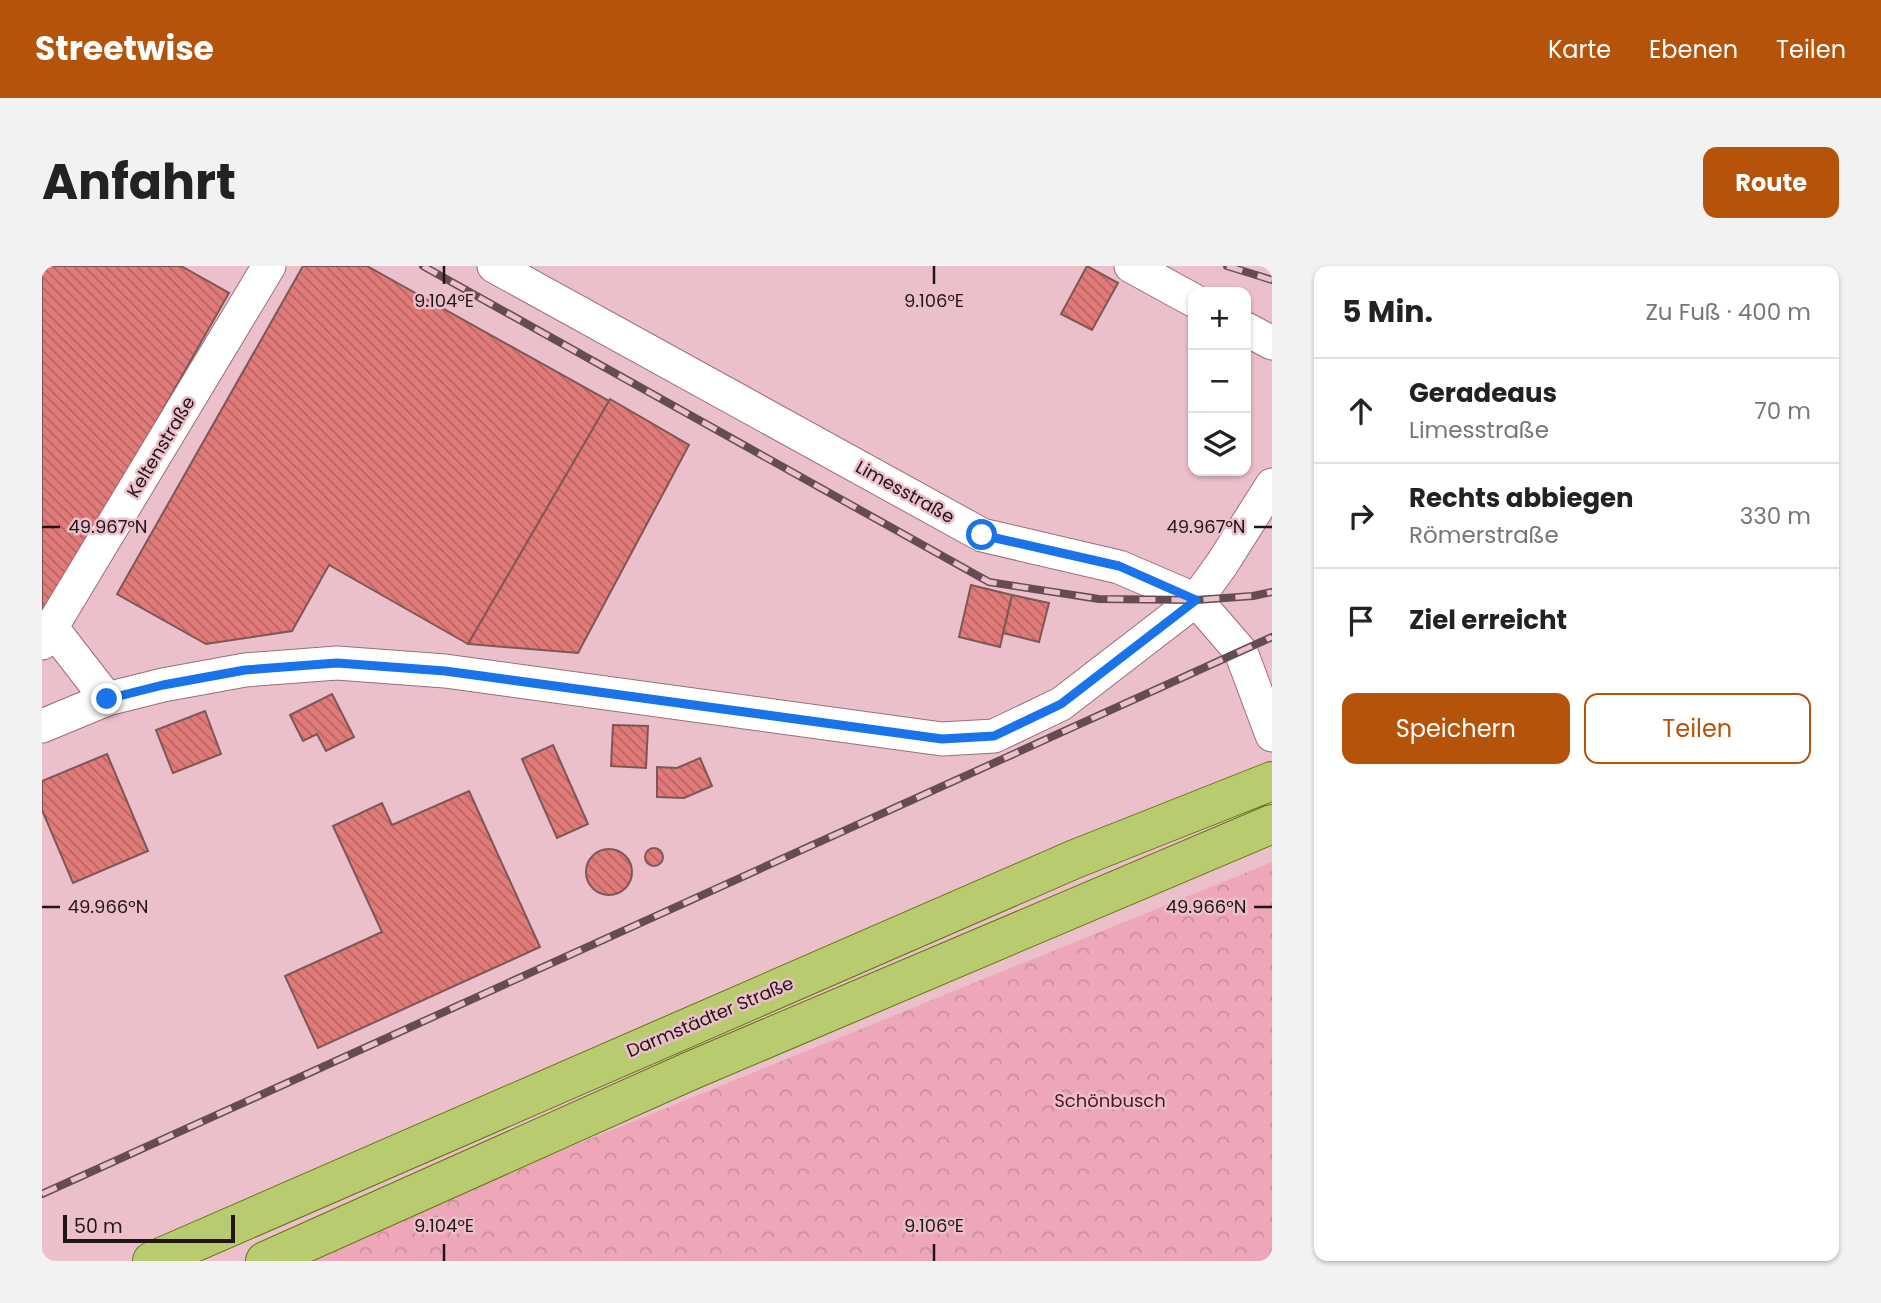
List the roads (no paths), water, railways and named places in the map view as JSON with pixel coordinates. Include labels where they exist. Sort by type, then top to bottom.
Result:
[{"type":"main road","name":"Darmstädter Straße","points":[[152,1261],[1075,859],[1272,781]]},
{"type":"main road","points":[[265,1261],[690,1071],[1272,824]]},
{"type":"street","name":"Keltenstraße","points":[[107,699],[47,636],[269,266]]},
{"type":"street","name":"Limesstraße","points":[[494,266],[982,535],[1119,566],[1196,600],[1241,652],[1265,690],[1272,734]]},
{"type":"street","points":[[1131,266],[1188,297]]},
{"type":"street","points":[[1251,331],[1272,343]]},
{"type":"street","points":[[42,726],[107,699],[163,685],[245,670],[337,663],[445,671],[942,739],[994,736],[1061,704],[1196,600],[1272,485]]},
{"type":"railway","points":[[423,266],[989,582],[1099,599],[1196,600],[1272,592]]},
{"type":"railway","points":[[1227,266],[1272,280]]},
{"type":"railway","points":[[42,1194],[1272,637]]},
{"type":"park label","name":"Schönbusch","points":[[1110,1101]]}]
